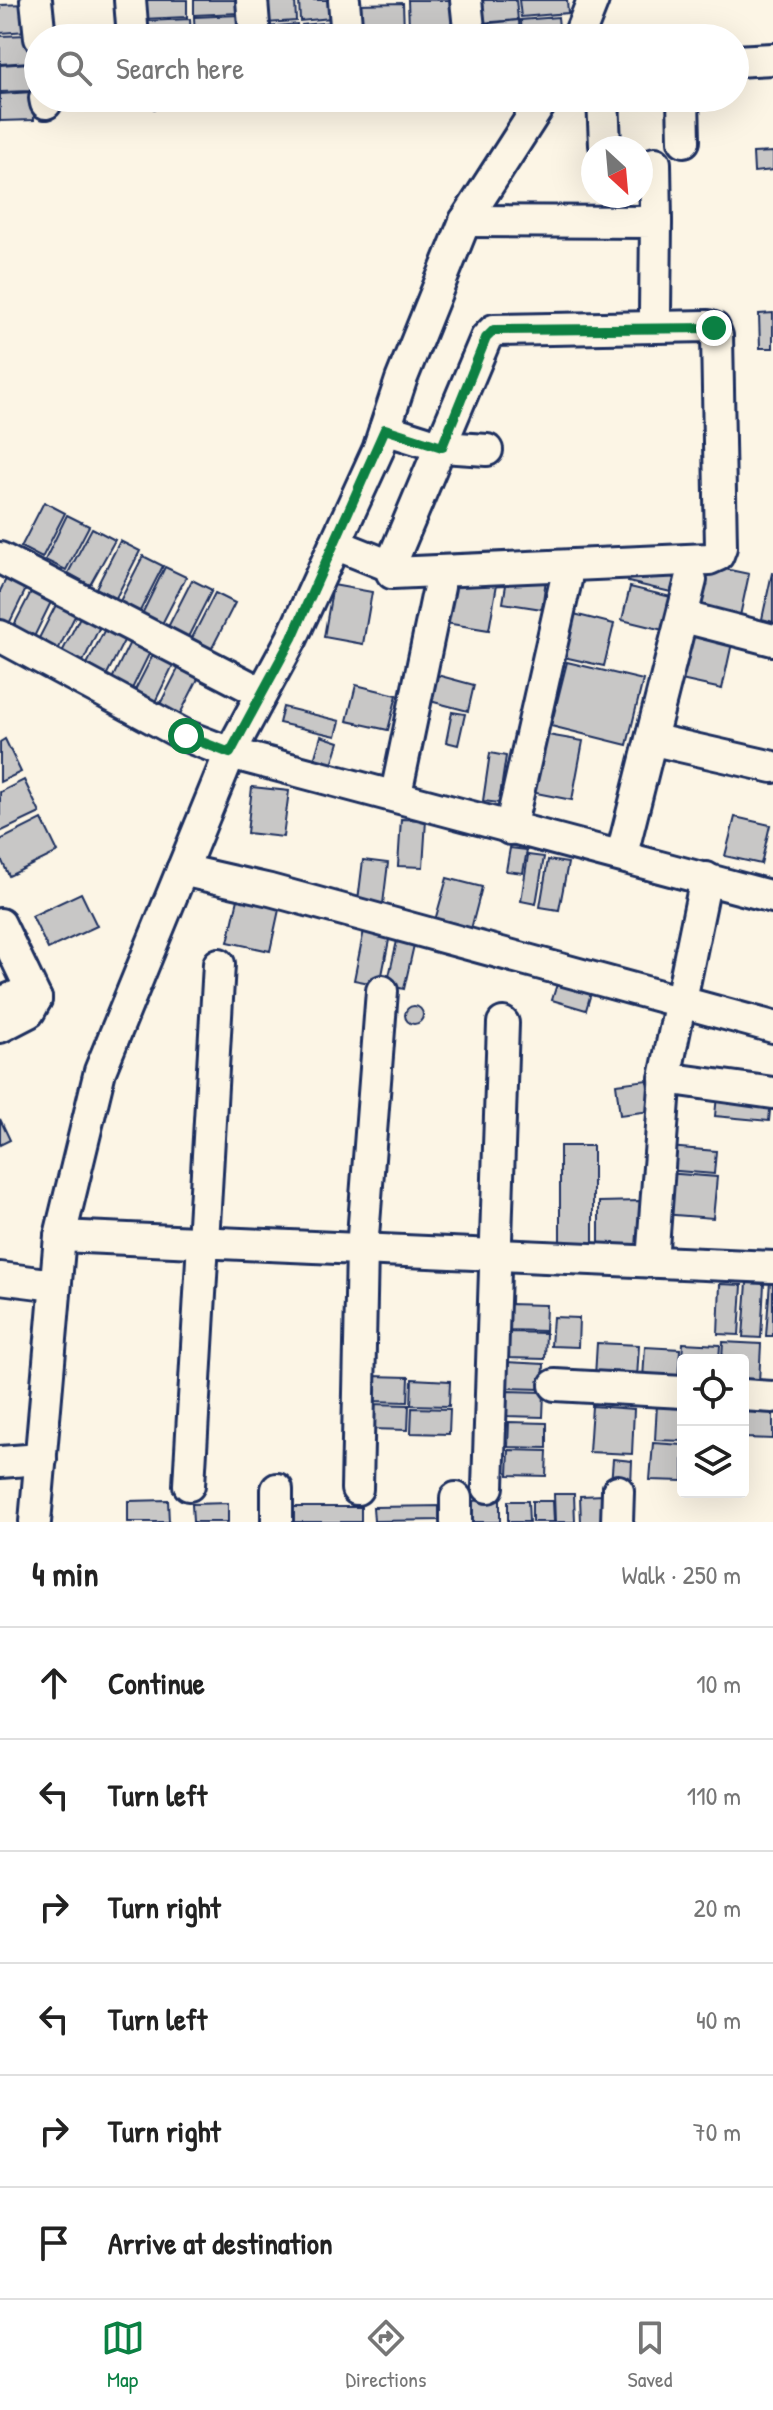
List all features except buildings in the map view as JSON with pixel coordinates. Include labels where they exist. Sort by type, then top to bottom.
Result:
[{"type":"street","points":[[36,0],[39,24]]},
{"type":"street","points":[[130,0],[132,24]]},
{"type":"street","points":[[252,0],[254,24]]},
{"type":"street","points":[[344,0],[346,24]]},
{"type":"street","points":[[466,0],[469,24]]},
{"type":"street","points":[[584,24],[593,0]]},
{"type":"street","points":[[749,60],[773,59]]},
{"type":"street","points":[[35,1522],[60,1236],[100,1071],[230,753],[335,544],[385,429],[401,380],[465,221],[535,112]]},
{"type":"street","points":[[604,112],[605,136]]},
{"type":"street","points":[[683,112],[684,141]]},
{"type":"street","points":[[655,163],[655,312]]},
{"type":"street","points":[[465,221],[656,222]]},
{"type":"street","points":[[335,544],[390,566],[395,574],[709,559],[718,555],[721,547],[714,328],[494,330],[486,338],[390,566]]},
{"type":"street","points":[[385,429],[442,447],[487,450]]},
{"type":"street","points":[[0,558],[262,693]]},
{"type":"street","points":[[510,829],[566,580]]},
{"type":"street","points":[[622,854],[654,740],[691,580]]},
{"type":"street","points":[[396,794],[439,587]]},
{"type":"street","points":[[684,617],[773,640]]},
{"type":"street","points":[[0,636],[186,736],[230,753],[396,794],[510,829],[622,854],[773,897]]},
{"type":"street","points":[[654,740],[773,767]]},
{"type":"street","points":[[182,870],[270,890],[773,1027]]},
{"type":"street","points":[[652,1261],[665,1078],[706,878]]},
{"type":"street","points":[[0,924],[36,999]]},
{"type":"street","points":[[189,1485],[219,964]]},
{"type":"street","points":[[357,1489],[362,1249],[382,991]]},
{"type":"street","points":[[0,1003],[19,995],[36,999]]},
{"type":"street","points":[[0,1027],[29,1012],[36,999]]},
{"type":"street","points":[[488,1487],[503,1023]]},
{"type":"street","points":[[665,1078],[773,1093]]},
{"type":"street","points":[[60,1236],[773,1267]]},
{"type":"street","points":[[0,1278],[55,1285]]},
{"type":"street","points":[[555,1385],[677,1392]]},
{"type":"street","points":[[749,1395],[773,1397]]},
{"type":"street","points":[[0,1462],[41,1459]]},
{"type":"street","points":[[277,1489],[277,1522]]},
{"type":"street","points":[[617,1522],[618,1491]]},
{"type":"route","points":[[186,736],[230,753],[292,638],[385,429],[442,447],[486,338],[494,330],[502,327],[714,328]]}]
